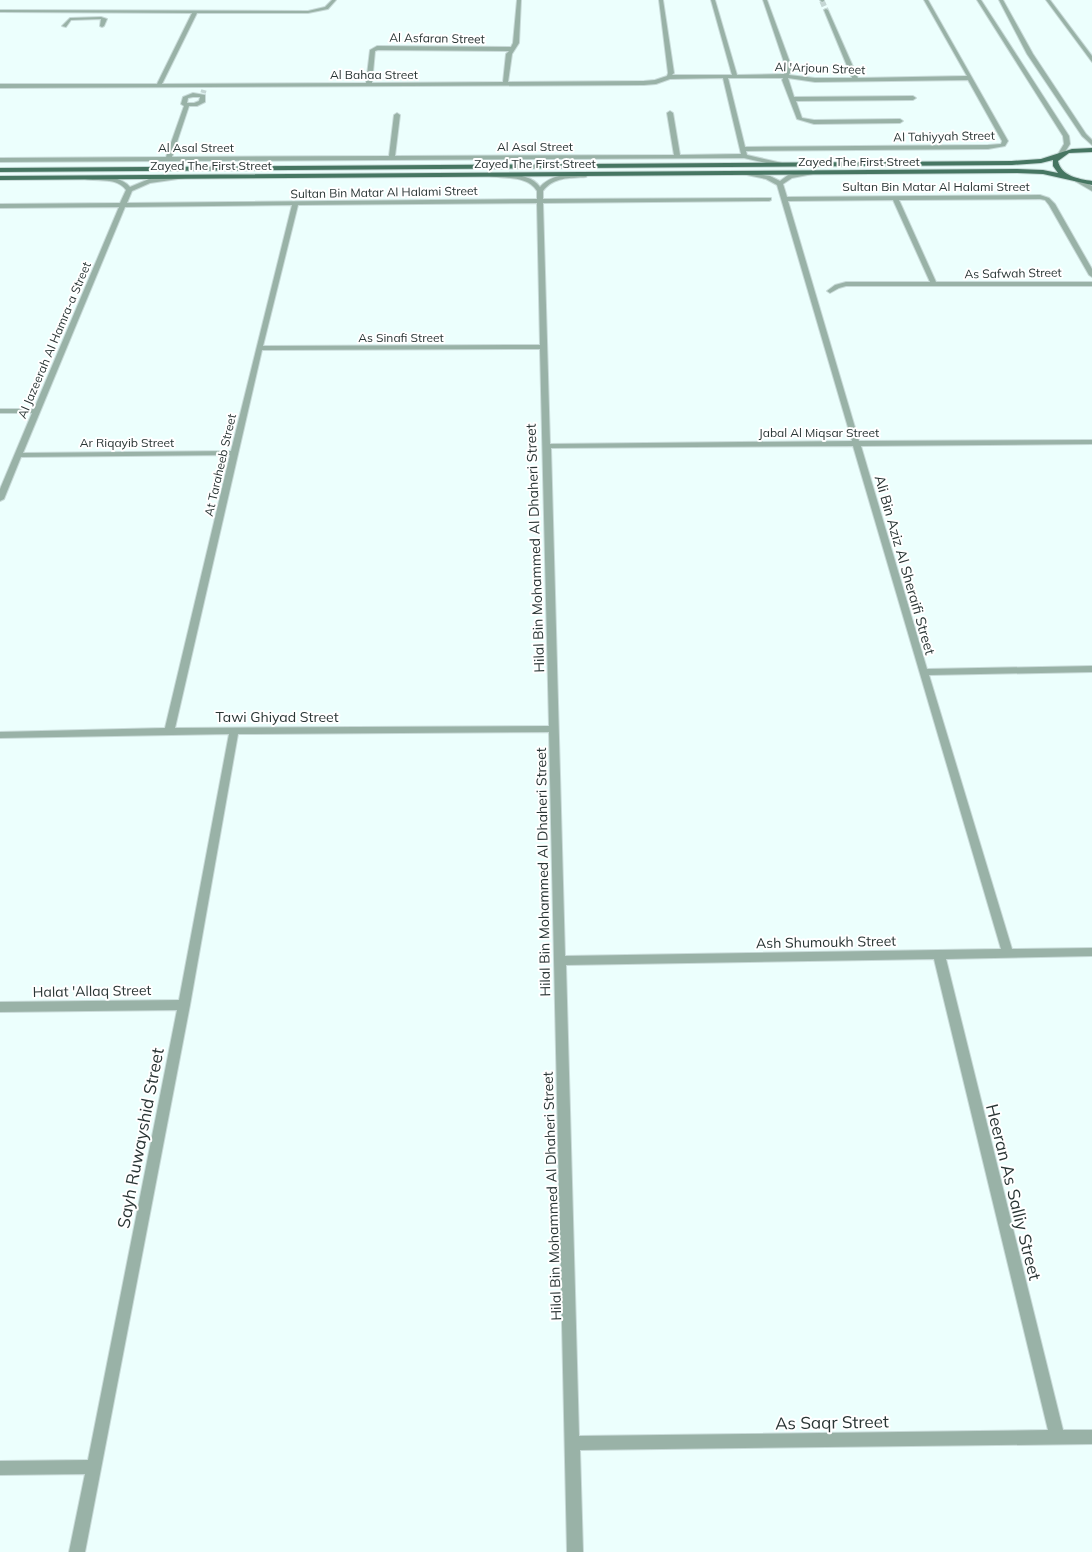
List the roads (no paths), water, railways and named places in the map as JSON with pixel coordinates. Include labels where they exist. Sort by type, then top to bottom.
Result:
[{"type":"main road","name":"Zayed The First Street","points":[[0,170],[1012,163],[1041,161],[1074,151],[1092,150]]},
{"type":"main road","points":[[1059,156],[1055,165],[1058,169],[1072,178]]},
{"type":"main road","name":"Zayed The First Street","points":[[0,178],[1017,171],[1043,172],[1092,183]]},
{"type":"street","points":[[0,11],[308,12],[325,8],[331,5],[334,0]]},
{"type":"street","points":[[505,84],[509,54],[516,43],[519,0]]},
{"type":"street","points":[[661,0],[671,73],[669,77]]},
{"type":"street","points":[[713,0],[735,76]]},
{"type":"street","points":[[765,0],[789,68],[785,76],[799,117],[808,122],[900,121]]},
{"type":"street","name":"Al Tahiyyah Street","points":[[744,152],[988,147],[1003,145],[1003,136],[926,0]]},
{"type":"street","points":[[976,0],[980,2],[1066,136],[1067,144],[1059,156]]},
{"type":"street","points":[[1001,0],[1030,54],[1084,135],[1092,143]]},
{"type":"street","points":[[1048,0],[1092,60]]},
{"type":"street","points":[[826,10],[856,80]]},
{"type":"street","points":[[86,18],[89,11]]},
{"type":"street","points":[[159,85],[196,11]]},
{"type":"street","points":[[64,26],[69,19],[86,18],[104,19],[102,26]]},
{"type":"street","name":"Al Asfaran Street","points":[[369,83],[373,50],[377,48],[511,49]]},
{"type":"street","points":[[725,76],[744,152],[764,162],[784,165]]},
{"type":"street","name":"Al 'Arjoun Street","points":[[669,77],[785,76],[810,80],[970,78]]},
{"type":"street","name":"Al Bahaa Street","points":[[0,86],[159,85],[204,91],[369,83],[644,83],[656,82],[669,77]]},
{"type":"street","points":[[168,158],[187,106],[184,103],[187,97],[204,91],[204,99],[200,104],[187,106]]},
{"type":"street","points":[[793,99],[913,98]]},
{"type":"street","points":[[670,113],[677,156]]},
{"type":"street","points":[[392,157],[397,115]]},
{"type":"street","points":[[720,165],[735,162],[744,152]]},
{"type":"street","name":"Al Asal Street","points":[[0,160],[677,156],[744,152]]},
{"type":"street","points":[[732,173],[764,176],[780,184],[790,176],[818,172]]},
{"type":"street","points":[[540,196],[544,184],[551,180],[597,174]]},
{"type":"street","points":[[484,175],[529,180],[536,184],[540,196]]},
{"type":"street","points":[[75,177],[119,182],[126,184],[129,190],[149,181],[189,177]]},
{"type":"street","points":[[1072,178],[1092,189]]},
{"type":"street","name":"Ali Bin Aziz Al Sheraifi Street","points":[[780,184],[923,672],[1008,953]]},
{"type":"street","name":"Al Jazeerah Al Hamra-a Street","points":[[0,498],[129,190]]},
{"type":"street","name":"Sultan Bin Matar Al Halami Street","points":[[0,206],[295,204],[540,196],[769,199]]},
{"type":"street","name":"Hilal Bin Mohammed Al Dhaheri Street","points":[[540,196],[575,1552]]},
{"type":"street","name":"Sultan Bin Matar Al Halami Street","points":[[784,199],[1034,196],[1047,199],[1052,204],[1067,228],[1092,275]]},
{"type":"street","points":[[895,197],[934,284]]},
{"type":"street","name":"At Taraheeb Street","points":[[169,731],[287,230],[295,204]]},
{"type":"street","name":"As Safwah Street","points":[[830,291],[840,284],[1092,284]]},
{"type":"street","name":"As Sinafi Street","points":[[259,348],[544,347]]},
{"type":"street","points":[[0,411],[37,411]]},
{"type":"street","name":"Jabal Al Miqsar Street","points":[[546,446],[1092,442]]},
{"type":"street","name":"Ar Riqayib Street","points":[[18,455],[235,453]]},
{"type":"street","points":[[923,672],[1092,669]]},
{"type":"street","name":"Tawi Ghiyad Street","points":[[0,735],[169,731],[554,729]]},
{"type":"street","name":"Sayh Ruwayshid Street","points":[[77,1552],[184,1005],[234,731]]},
{"type":"street","name":"Ash Shumoukh Street","points":[[560,961],[1092,952]]},
{"type":"street","name":"Heeran As Salliy Street","points":[[939,955],[1057,1437]]},
{"type":"street","name":"Halat 'Allaq Street","points":[[0,1007],[184,1005]]},
{"type":"street","name":"As Saqr Street","points":[[572,1443],[1092,1437]]},
{"type":"street","points":[[0,1468],[93,1467]]},
{"type":"tunnel","points":[[822,1],[826,10]]}]
